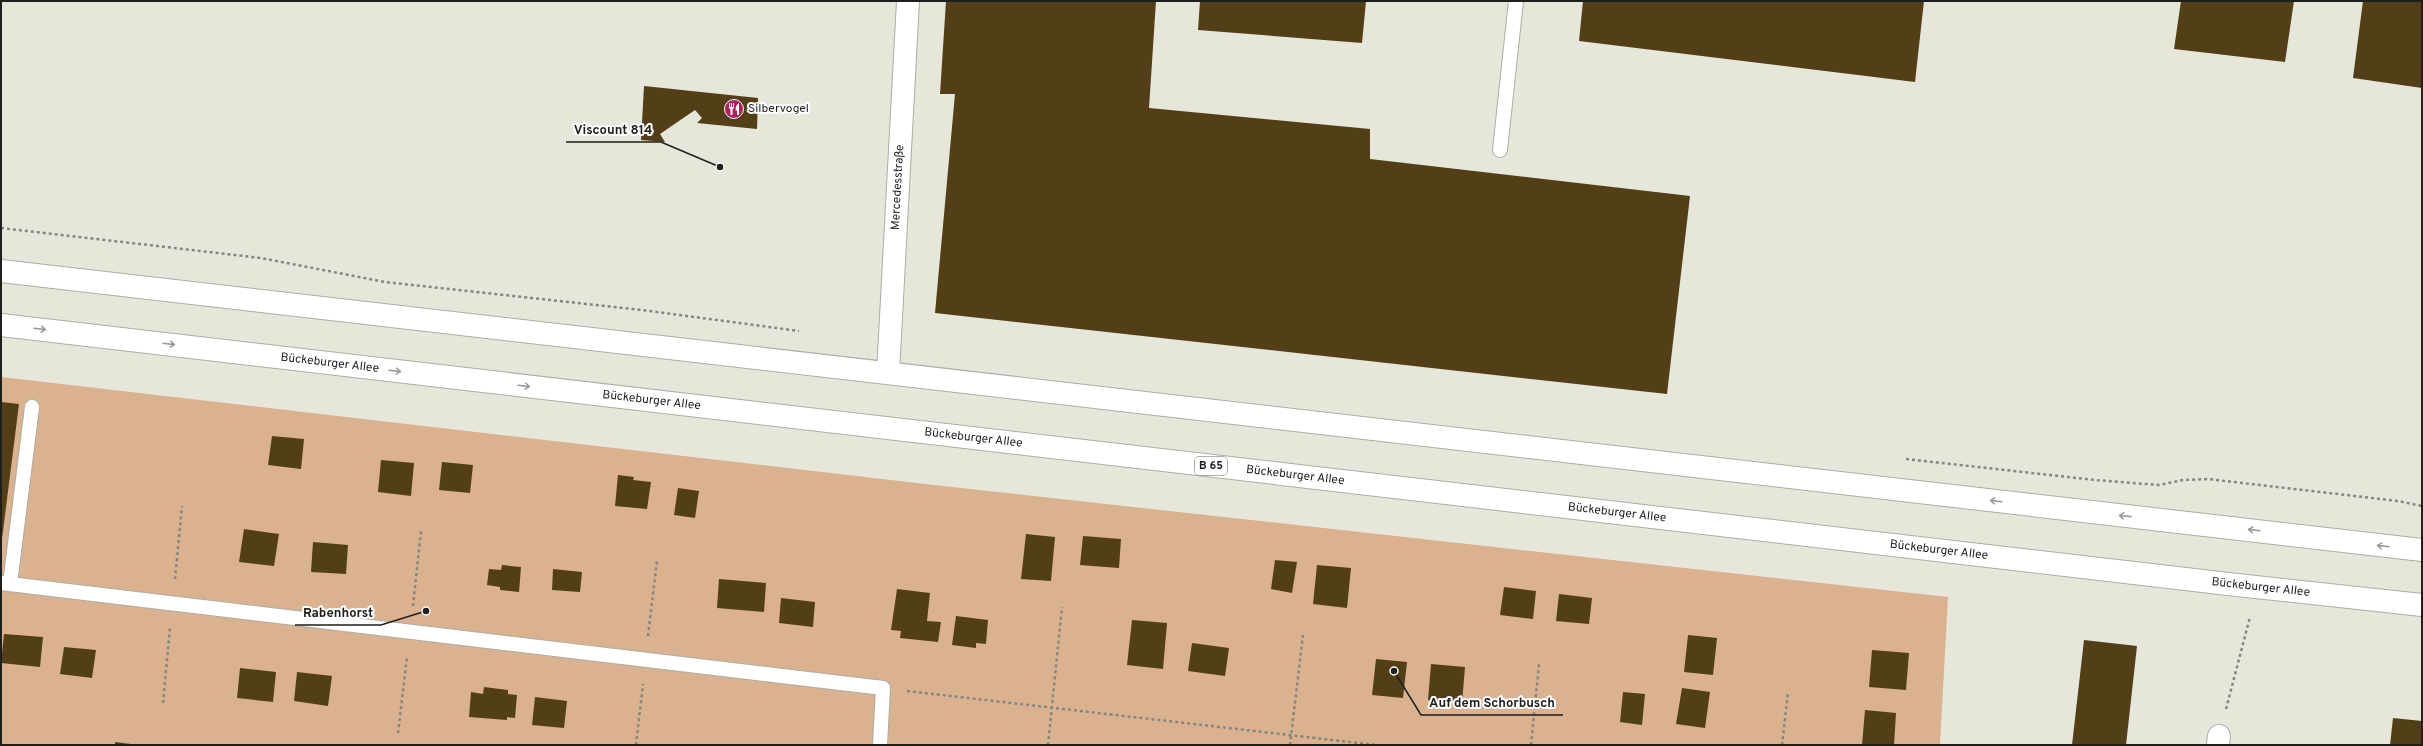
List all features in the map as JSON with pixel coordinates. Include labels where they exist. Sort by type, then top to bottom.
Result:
[{"type":"main road","name":"Mercedesstraße","points":[[888,373],[908,1]]},
{"type":"main road","points":[[1,271],[2422,550]]},
{"type":"main road","name":"Bückeburger Allee","points":[[1,325],[2221,584],[2422,605]]},
{"type":"lane","points":[[1500,150],[1516,1]]},
{"type":"lane","points":[[32,407],[5,583],[883,688],[880,745]]},
{"type":"path","points":[[1,228],[261,258],[385,282],[642,310],[805,332]]},
{"type":"path","points":[[1905,458],[2095,480],[2159,485],[2183,480],[2208,479],[2398,501],[2422,506]]},
{"type":"path","points":[[1048,745],[1062,607]]},
{"type":"path","points":[[2219,741],[2250,614]]},
{"type":"path","points":[[1290,745],[1303,635]]},
{"type":"path","points":[[1531,745],[1539,664]]},
{"type":"path","points":[[883,688],[1376,745]]},
{"type":"path","points":[[1782,745],[1788,692]]},
{"type":"shaded area","points":[[1,377],[934,485],[1948,597],[1940,745],[1,745]]},
{"type":"building","points":[[946,1],[1156,1],[1149,108],[1370,129],[1370,159],[1690,196],[1667,394],[935,313],[955,94],[940,94]]},
{"type":"building","points":[[1200,1],[1366,1],[1362,43],[1198,30]]},
{"type":"building","points":[[1583,1],[1924,1],[1915,82],[1579,41]]},
{"type":"building","points":[[2181,1],[2294,1],[2285,62],[2174,49]]},
{"type":"building","points":[[2363,1],[2422,1],[2422,88],[2353,78]]},
{"type":"building","points":[[644,86],[758,98],[757,129],[697,123],[702,118],[695,110],[660,134],[665,142],[641,140]]},
{"type":"building","points":[[1,402],[19,404],[2,539],[1,539]]},
{"type":"building","points":[[272,436],[304,439],[301,469],[268,465]]},
{"type":"building","points":[[381,460],[414,463],[411,496],[378,492]]},
{"type":"building","points":[[442,462],[473,465],[470,493],[439,490]]},
{"type":"building","points":[[618,475],[634,477],[633,480],[651,482],[647,509],[615,506]]},
{"type":"building","points":[[678,488],[699,491],[695,518],[674,515]]},
{"type":"building","points":[[244,529],[279,534],[274,566],[239,562]]},
{"type":"building","points":[[1026,534],[1055,537],[1051,581],[1021,579]]},
{"type":"building","points":[[1083,536],[1121,539],[1119,568],[1080,565]]},
{"type":"building","points":[[313,542],[348,545],[346,574],[311,572]]},
{"type":"building","points":[[1275,560],[1297,562],[1292,593],[1271,589]]},
{"type":"building","points":[[502,565],[521,567],[519,592],[500,590],[500,587],[487,585],[489,569],[501,570]]},
{"type":"building","points":[[1317,565],[1351,568],[1347,608],[1313,604]]},
{"type":"building","points":[[553,569],[582,572],[580,592],[552,590]]},
{"type":"building","points":[[719,579],[766,583],[764,612],[717,608]]},
{"type":"building","points":[[1504,587],[1536,591],[1533,619],[1500,615]]},
{"type":"building","points":[[897,589],[930,593],[927,621],[941,622],[938,642],[900,638],[901,631],[891,630]]},
{"type":"building","points":[[1559,594],[1592,598],[1589,624],[1556,621]]},
{"type":"building","points":[[781,598],[815,602],[813,627],[779,623]]},
{"type":"building","points":[[956,616],[988,620],[986,644],[976,643],[976,648],[952,645]]},
{"type":"building","points":[[1132,620],[1167,623],[1163,669],[1127,665]]},
{"type":"building","points":[[4,634],[43,637],[40,667],[1,663]]},
{"type":"building","points":[[1688,635],[1717,638],[1713,675],[1684,672]]},
{"type":"building","points":[[2084,640],[2137,646],[2126,745],[2072,745]]},
{"type":"building","points":[[1192,643],[1229,648],[1225,676],[1188,671]]},
{"type":"building","points":[[64,647],[96,650],[92,678],[60,674]]},
{"type":"building","points":[[1872,650],[1909,653],[1906,690],[1869,687]]},
{"type":"building","points":[[1376,659],[1407,662],[1403,698],[1372,695]]},
{"type":"building","points":[[1431,664],[1465,667],[1462,703],[1428,700]]},
{"type":"building","points":[[240,668],[276,672],[273,702],[237,698]]},
{"type":"building","points":[[297,672],[332,676],[328,706],[294,701]]},
{"type":"building","points":[[484,687],[508,690],[508,694],[517,695],[515,718],[507,717],[507,720],[469,717],[471,692],[483,694]]},
{"type":"building","points":[[1682,688],[1710,692],[1705,728],[1676,724]]},
{"type":"building","points":[[1623,692],[1645,694],[1642,725],[1620,722]]},
{"type":"building","points":[[535,697],[567,701],[564,728],[532,725]]},
{"type":"building","points":[[1865,710],[1896,713],[1894,745],[1862,745]]},
{"type":"building","points":[[2393,718],[2422,721],[2422,745],[2390,745]]},
{"type":"building","points":[[115,742],[131,744],[115,745]]},
{"type":"place","name":"Silbervogel","points":[[734,109]]},
{"type":"place","name":"Viscount 814","points":[[720,167]]},
{"type":"place","name":"Rabenhorst","points":[[426,611]]},
{"type":"place","name":"Auf dem Schorbusch","points":[[1394,671]]}]
